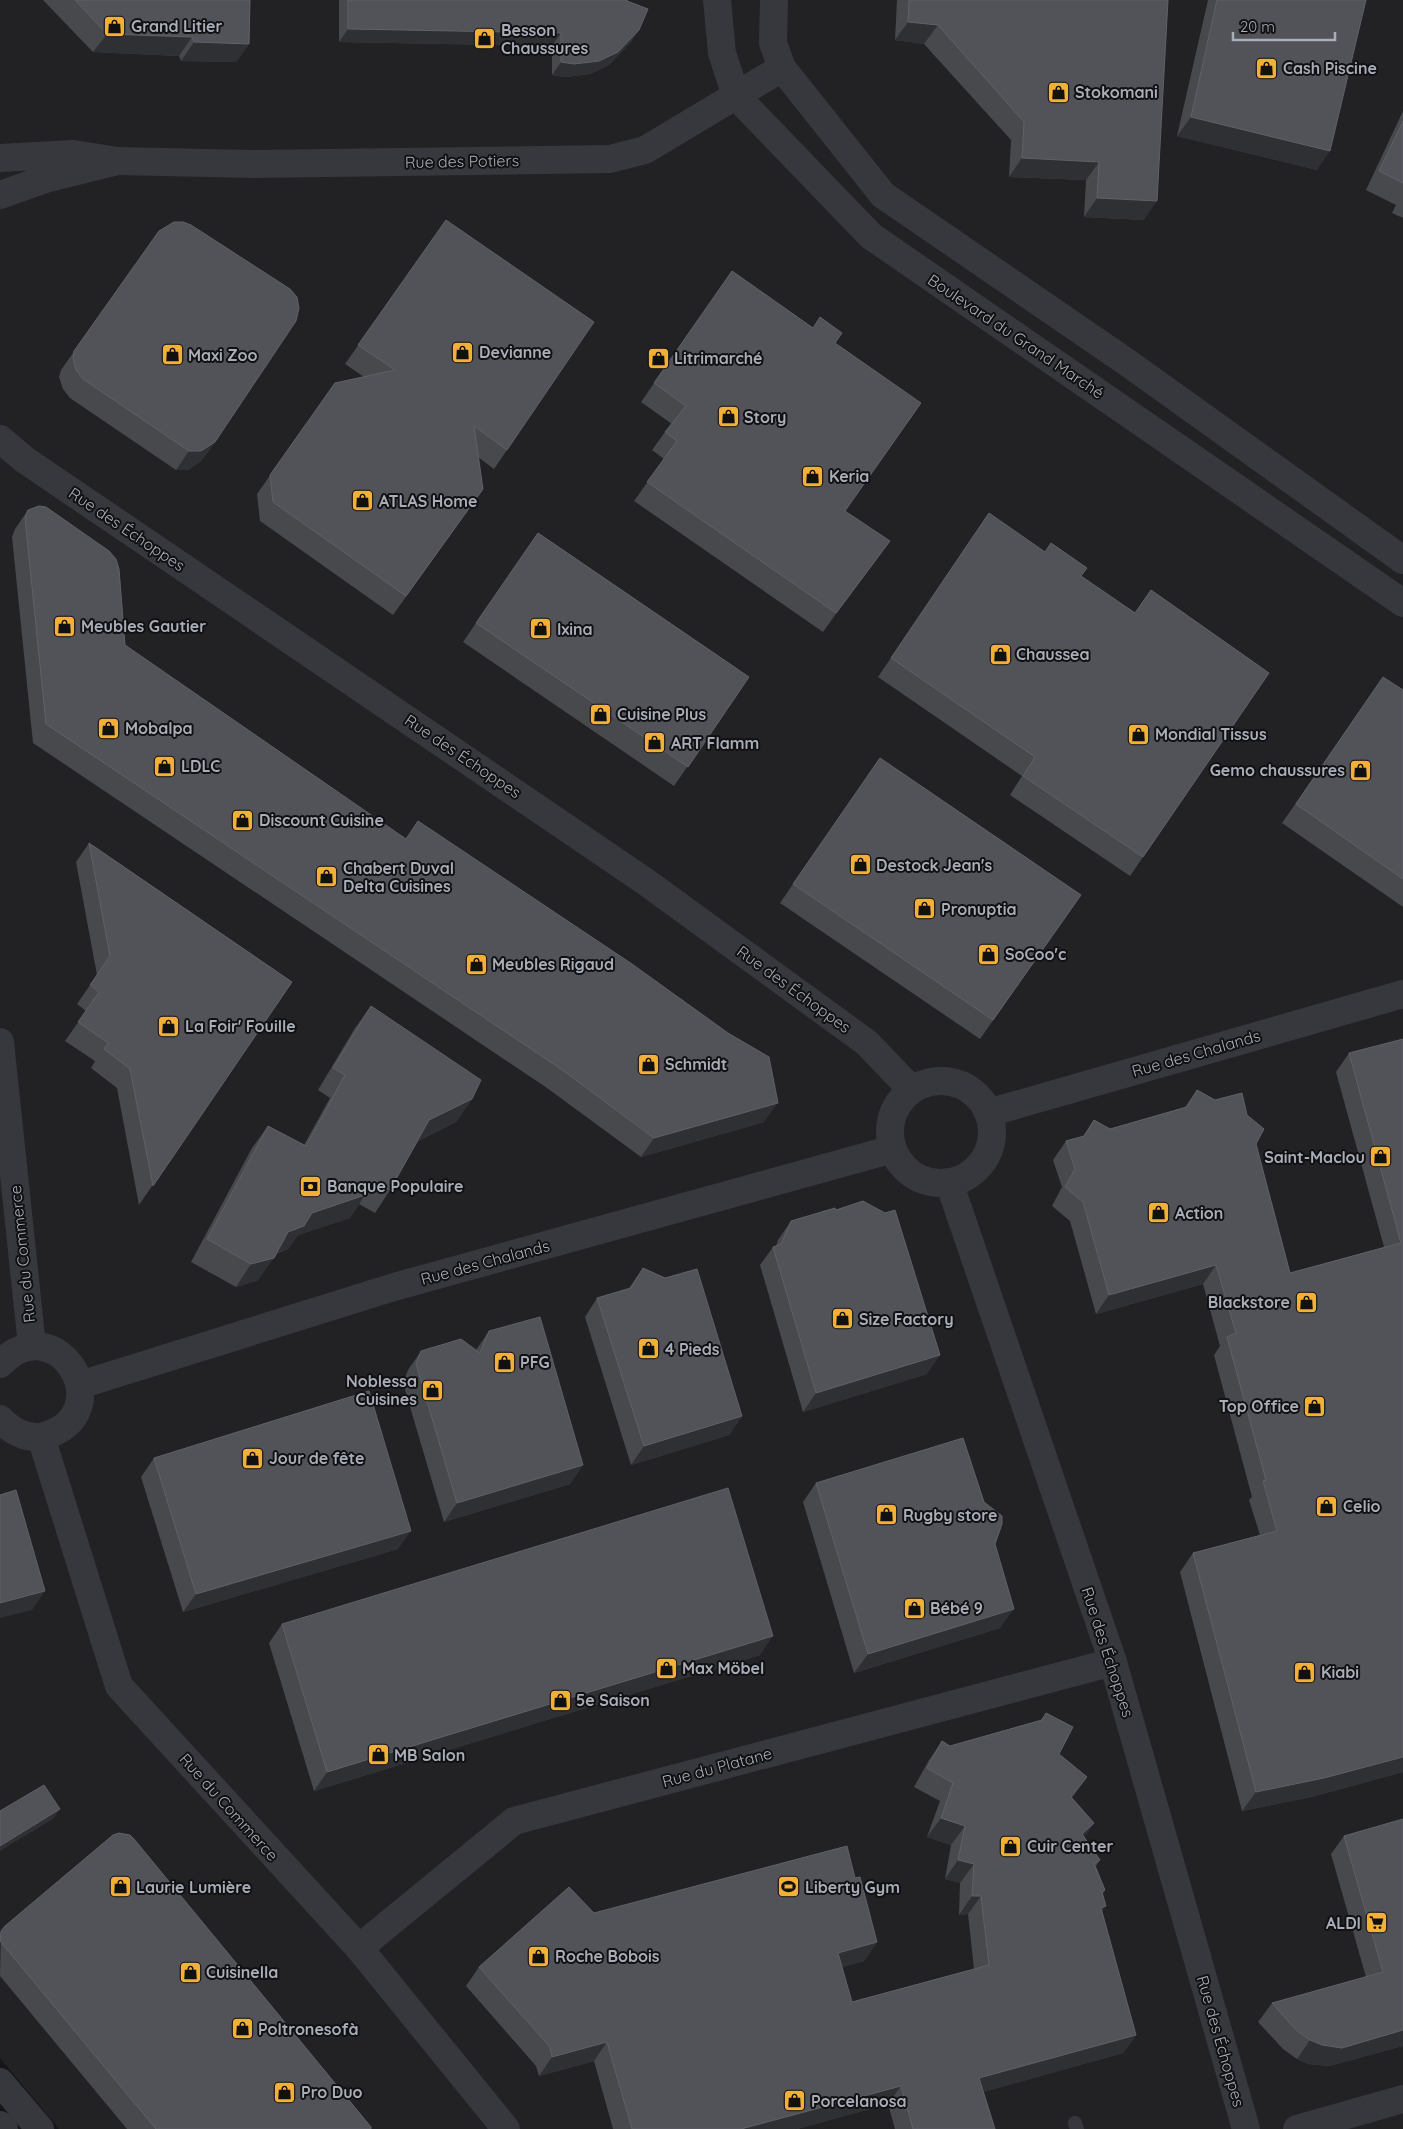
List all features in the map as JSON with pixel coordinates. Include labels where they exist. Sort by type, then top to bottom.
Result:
[{"type":"street","name":"Boulevard du Grand Marché","points":[[717,0],[722,54],[736,96],[871,236],[1403,603]]},
{"type":"street","points":[[757,0],[777,55],[883,195],[1128,363],[1403,560]]},
{"type":"street","points":[[774,0],[777,55]]},
{"type":"street","name":"Rue des Potiers","points":[[0,158],[73,154],[118,161],[253,164],[610,159],[645,150],[736,96],[777,55]]},
{"type":"street","name":"Rue des Potiers","points":[[0,195],[45,179],[118,161]]},
{"type":"street","name":"Rue des Échoppes","points":[[0,439],[26,460],[107,516],[646,882],[867,1043],[912,1090]]},
{"type":"street","name":"Rue des Chalands","points":[[988,1113],[1403,994]]},
{"type":"street","name":"Rue du Commerce","points":[[0,1042],[32,1346]]},
{"type":"street","points":[[940,1081],[956,1083],[970,1090],[981,1100],[988,1113],[991,1136],[985,1157],[976,1169],[964,1178],[949,1182],[931,1182],[915,1176],[902,1164],[893,1149],[890,1133],[892,1116],[900,1102],[912,1090],[926,1083],[940,1081]]},
{"type":"street","name":"Rue des Chalands","points":[[80,1385],[394,1287],[893,1149]]},
{"type":"street","name":"Rue des Échoppes","points":[[949,1182],[1113,1662],[1246,2129]]},
{"type":"street","points":[[0,1364],[19,1350],[32,1346],[45,1347],[58,1352],[69,1361],[76,1372],[80,1385],[80,1399],[76,1413],[67,1424],[55,1432],[41,1436],[16,1432],[0,1419]]},
{"type":"street","name":"Rue du Commerce","points":[[41,1436],[119,1686],[359,1948],[506,2129]]},
{"type":"street","name":"Rue du Platane","points":[[359,1948],[514,1821],[1113,1662]]},
{"type":"street","points":[[0,2082],[40,2129]]},
{"type":"street","points":[[1298,2129],[1403,2099]]},
{"type":"street","points":[[0,2124],[4,2129]]},
{"type":"shaded area","points":[[0,0],[1403,0],[1403,2129],[59,2129],[0,2058]]},
{"type":"building","points":[[75,0],[250,0],[249,44],[194,42],[192,37],[107,34]]},
{"type":"building","name":"Besson Chaussures","points":[[348,0],[627,0],[648,9],[639,30],[618,52],[599,61],[574,64],[561,62],[561,33],[348,29]]},
{"type":"building","name":"Stokomani","points":[[909,0],[1168,0],[1157,201],[1097,198],[1099,162],[1022,158],[1024,122],[938,25],[908,22]]},
{"type":"building","name":"Cash Piscine","points":[[1217,0],[1366,0],[1330,151],[1191,117]]},
{"type":"building","points":[[1403,121],[1403,183],[1379,171]]},
{"type":"building","points":[[446,220],[594,322],[507,450],[474,426],[483,489],[406,596],[273,502],[270,475],[335,383],[395,370],[358,345]]},
{"type":"building","name":"Maxi Zoo","points":[[174,222],[183,222],[191,225],[290,289],[297,297],[299,308],[296,321],[215,442],[201,451],[189,451],[83,379],[76,370],[73,358],[74,351],[159,231]]},
{"type":"building","points":[[732,271],[813,328],[820,317],[842,333],[835,343],[921,403],[845,511],[890,541],[836,613],[647,482],[677,441],[665,432],[686,406],[654,383]]},
{"type":"building","points":[[39,506],[46,507],[109,551],[116,559],[119,569],[125,645],[406,839],[418,821],[632,964],[728,1033],[769,1057],[778,1103],[654,1138],[561,1069],[46,724],[25,518],[28,510]]},
{"type":"building","points":[[989,513],[1045,552],[1051,543],[1087,568],[1081,576],[1135,613],[1151,590],[1269,673],[1143,857],[1023,776],[1035,757],[891,658]]},
{"type":"building","points":[[538,533],[749,677],[688,767],[476,623]]},
{"type":"building","name":"Gemo chaussures","points":[[1383,677],[1403,690],[1403,879],[1296,804]]},
{"type":"building","points":[[880,758],[1081,895],[993,1020],[793,884]]},
{"type":"building","name":"La Foir' Fouille","points":[[89,843],[292,982],[153,1186],[130,1069],[104,1049],[108,1043],[78,1022],[99,992],[90,985],[110,956]]},
{"type":"building","points":[[371,1006],[481,1080],[472,1099],[429,1120],[390,1190],[374,1180],[365,1195],[312,1213],[304,1226],[288,1232],[274,1258],[251,1264],[207,1239],[268,1126],[306,1146],[345,1075],[333,1068]]},
{"type":"building","points":[[1403,1039],[1403,1757],[1324,1778],[1256,1792],[1193,1553],[1277,1531],[1263,1481],[1266,1480],[1227,1337],[1236,1333],[1216,1265],[1109,1295],[1083,1202],[1065,1187],[1075,1169],[1066,1141],[1084,1136],[1094,1120],[1110,1129],[1187,1107],[1197,1090],[1215,1100],[1242,1093],[1247,1115],[1264,1129],[1256,1144],[1290,1273],[1401,1243],[1349,1053]]},
{"type":"building","name":"Size Factory","points":[[863,1201],[885,1213],[895,1210],[940,1355],[816,1393],[773,1247],[781,1244],[791,1221]]},
{"type":"building","name":"4 Pieds","points":[[643,1268],[665,1278],[697,1269],[742,1416],[644,1446],[597,1298],[631,1288]]},
{"type":"building","points":[[540,1317],[583,1465],[457,1503],[416,1364],[421,1351],[461,1339],[480,1353],[489,1331]]},
{"type":"building","points":[[369,1391],[411,1531],[196,1594],[154,1458]]},
{"type":"building","points":[[963,1438],[984,1502],[1002,1516],[1002,1524],[995,1544],[1014,1609],[868,1654],[816,1483]]},
{"type":"building","points":[[728,1488],[773,1636],[327,1772],[282,1624]]},
{"type":"building","points":[[16,1490],[45,1591],[0,1603],[0,1495]]},
{"type":"building","points":[[1046,1713],[1073,1727],[1059,1754],[1087,1777],[1071,1797],[1094,1823],[1082,1834],[1100,1860],[1094,1864],[1105,1890],[1102,1892],[1106,1906],[1101,1908],[1136,2035],[979,2078],[995,2129],[913,2129],[901,2086],[741,2129],[632,2129],[607,2042],[552,2057],[550,2047],[479,1967],[569,1887],[594,1913],[847,1846],[855,1878],[860,1877],[877,1942],[838,1953],[852,2002],[989,1965],[981,1896],[972,1896],[974,1864],[958,1860],[965,1826],[941,1818],[953,1783],[927,1768],[942,1741],[950,1746],[1042,1720]]},
{"type":"building","points":[[44,1785],[60,1809],[0,1846],[0,1811]]},
{"type":"building","name":"ALDI","points":[[1403,1819],[1403,2030],[1342,2048],[1322,2045],[1310,2040],[1296,2030],[1272,2003],[1383,1972],[1344,1836]]},
{"type":"building","points":[[119,1833],[130,1835],[134,1839],[371,2129],[156,2129],[0,1941],[1,1931],[5,1926],[113,1835]]},
{"type":"place","name":"Grand Litier","points":[[115,26]]},
{"type":"place","name":"Besson Chaussures","points":[[485,39]]},
{"type":"place","name":"Cash Piscine","points":[[1267,68]]},
{"type":"place","name":"Stokomani","points":[[1059,92]]},
{"type":"place","name":"Devianne","points":[[463,352]]},
{"type":"place","name":"Maxi Zoo","points":[[172,355]]},
{"type":"place","name":"Litrimarché","points":[[658,358]]},
{"type":"place","name":"Story","points":[[728,417]]},
{"type":"place","name":"Keria","points":[[813,476]]},
{"type":"place","name":"ATLAS Home","points":[[363,501]]},
{"type":"place","name":"Meubles Gautier","points":[[65,626]]},
{"type":"place","name":"Ixina","points":[[541,629]]},
{"type":"place","name":"Chaussea","points":[[1000,654]]},
{"type":"place","name":"Cuisine Plus","points":[[601,714]]},
{"type":"place","name":"Mobalpa","points":[[109,728]]},
{"type":"place","name":"Mondial Tissus","points":[[1139,734]]},
{"type":"place","name":"ART Flamm","points":[[655,743]]},
{"type":"place","name":"LDLC","points":[[165,766]]},
{"type":"place","name":"Gemo chaussures","points":[[1361,770]]},
{"type":"place","name":"Discount Cuisine","points":[[243,820]]},
{"type":"place","name":"Destock Jean's","points":[[860,865]]},
{"type":"place","name":"Chabert Duval Delta Cuisines","points":[[327,877]]},
{"type":"place","name":"Pronuptia","points":[[925,909]]},
{"type":"place","name":"SoCoo'c","points":[[989,954]]},
{"type":"place","name":"Meubles Rigaud","points":[[476,964]]},
{"type":"place","name":"La Foir' Fouille","points":[[169,1026]]},
{"type":"place","name":"Schmidt","points":[[649,1064]]},
{"type":"place","name":"Saint-Maclou","points":[[1381,1157]]},
{"type":"place","name":"Banque Populaire","points":[[311,1186]]},
{"type":"place","name":"Action","points":[[1159,1213]]},
{"type":"place","name":"Blackstore","points":[[1306,1302]]},
{"type":"place","name":"Size Factory","points":[[843,1319]]},
{"type":"place","name":"4 Pieds","points":[[649,1349]]},
{"type":"place","name":"PFG","points":[[504,1362]]},
{"type":"place","name":"Noblessa Cuisines","points":[[433,1390]]},
{"type":"place","name":"Top Office","points":[[1315,1406]]},
{"type":"place","name":"Jour de fête","points":[[253,1458]]},
{"type":"place","name":"Celio","points":[[1327,1506]]},
{"type":"place","name":"Rugby store","points":[[887,1515]]},
{"type":"place","name":"Bébé 9","points":[[914,1608]]},
{"type":"place","name":"Max Möbel","points":[[666,1668]]},
{"type":"place","name":"Kiabi","points":[[1305,1672]]},
{"type":"place","name":"5e Saison","points":[[560,1700]]},
{"type":"place","name":"MB Salon","points":[[378,1755]]},
{"type":"place","name":"Cuir Center","points":[[1011,1846]]},
{"type":"place","name":"Laurie Lumière","points":[[120,1887]]},
{"type":"place","name":"Liberty Gym","points":[[789,1887]]},
{"type":"place","name":"ALDI","points":[[1377,1923]]},
{"type":"place","name":"Roche Bobois","points":[[539,1956]]},
{"type":"place","name":"Cuisinella","points":[[190,1972]]},
{"type":"place","name":"Poltronesofà","points":[[242,2029]]},
{"type":"place","name":"Pro Duo","points":[[285,2092]]},
{"type":"place","name":"Porcelanosa","points":[[795,2101]]}]
